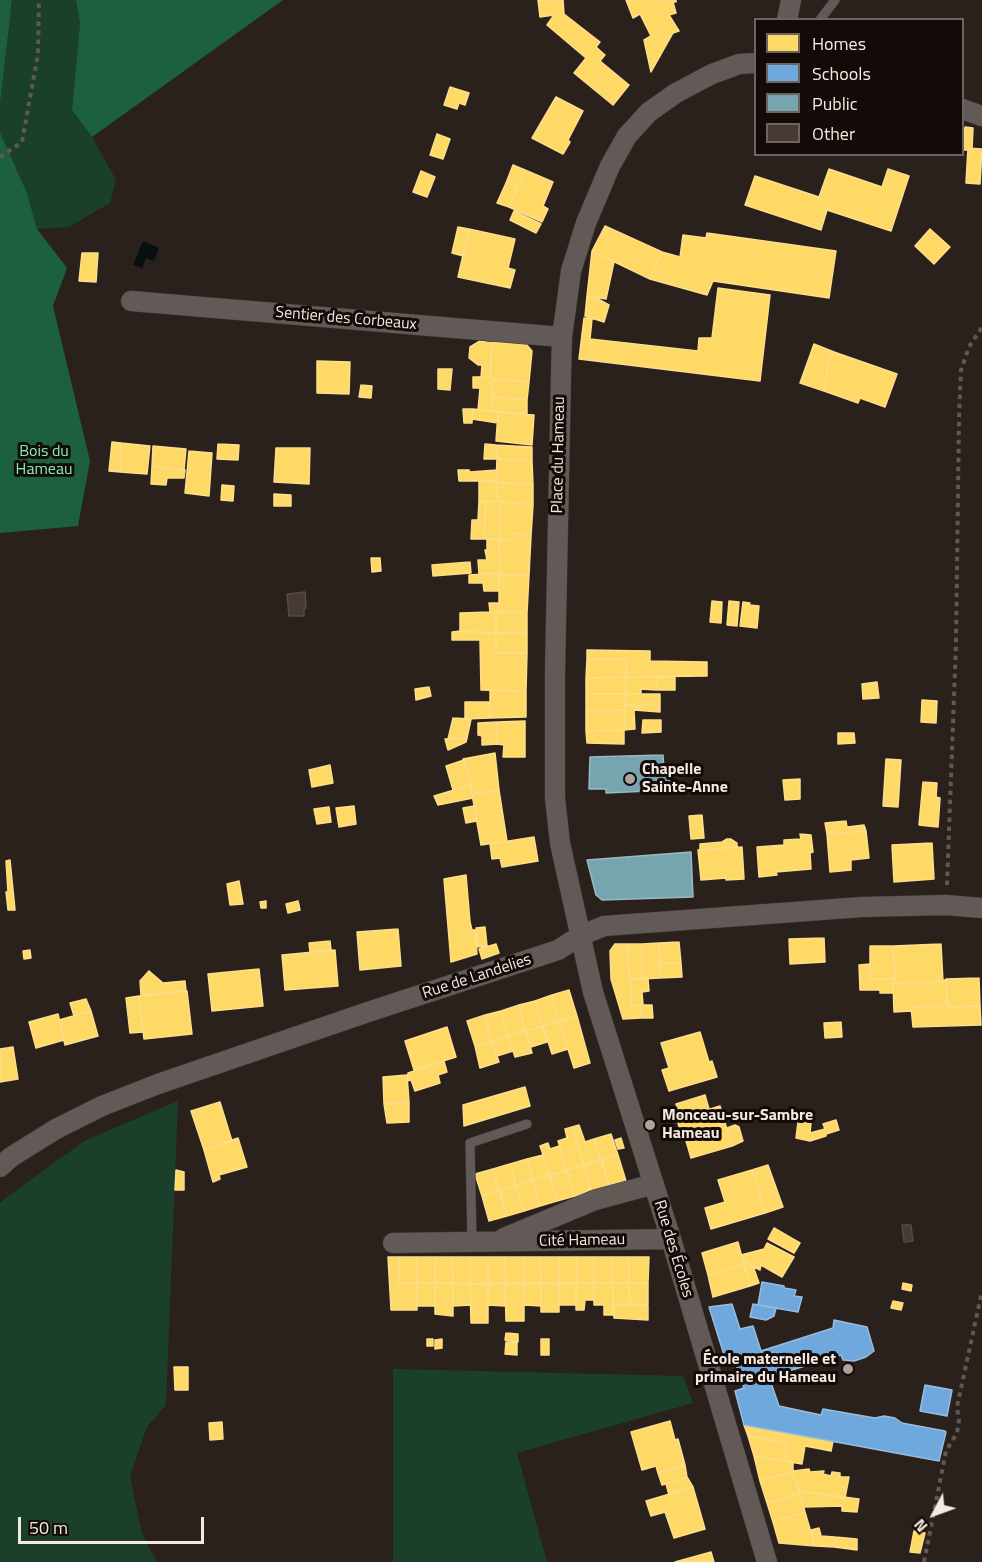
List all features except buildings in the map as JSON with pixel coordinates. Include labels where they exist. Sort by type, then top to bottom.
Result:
[{"type":"street","points":[[787,18],[791,0]]},
{"type":"street","name":"Place du Hameau","points":[[580,936],[560,843],[555,798],[557,544],[562,337],[571,271],[586,223],[610,166],[627,135],[649,112],[676,93],[712,74],[739,64],[754,63]]},
{"type":"street","points":[[964,109],[982,116]]},
{"type":"street","name":"Sentier des Corbeaux","points":[[130,301],[562,337]]},
{"type":"street","name":"Rue de Landelies","points":[[0,1167],[11,1157],[56,1129],[102,1106],[158,1084],[339,1022],[558,950],[580,936],[604,926],[862,907],[946,905],[982,908]]},
{"type":"street","name":"Rue des Écoles","points":[[580,936],[592,992],[671,1239],[767,1562]]},
{"type":"street","name":"Cité Hameau","points":[[492,1242],[595,1200],[654,1184]]},
{"type":"street","name":"Cité Hameau","points":[[393,1243],[671,1239]]},
{"type":"lane","points":[[822,18],[835,0]]},
{"type":"lane","points":[[472,1243],[470,1143],[527,1124]]},
{"type":"path","points":[[0,157],[22,142],[38,54],[39,0]]},
{"type":"path","points":[[946,905],[956,643],[958,418],[961,370],[969,347],[982,327]]},
{"type":"path","points":[[924,1562],[946,1451],[957,1433],[959,1420],[957,1407],[982,1291]]},
{"type":"green space","points":[[0,0],[12,0],[0,104]]},
{"type":"green space","points":[[12,0],[76,0],[80,23],[72,110],[92,137],[116,180],[110,203],[69,227],[37,229],[27,193],[0,132],[0,104]]},
{"type":"green space","points":[[76,0],[283,0],[92,137],[72,110],[80,23]]},
{"type":"green space","name":"Bois du Hameau","points":[[0,132],[27,193],[37,229],[67,268],[53,306],[90,461],[78,526],[0,533]]},
{"type":"green space","points":[[178,1101],[166,1405],[147,1427],[130,1476],[142,1534],[157,1562],[0,1562],[0,1203],[86,1140]]},
{"type":"green space","points":[[393,1369],[683,1376],[693,1403],[517,1453],[547,1562],[393,1562]]},
{"type":"shaded area","points":[[143,241],[159,248],[154,261],[146,258],[142,268],[133,265]]},
{"type":"place","name":"Chapelle Sainte-Anne","points":[[630,779]]},
{"type":"place","name":"Monceau-sur-Sambre Hameau","points":[[650,1125]]},
{"type":"place","name":"École maternelle et primaire du Hameau","points":[[848,1369]]}]
